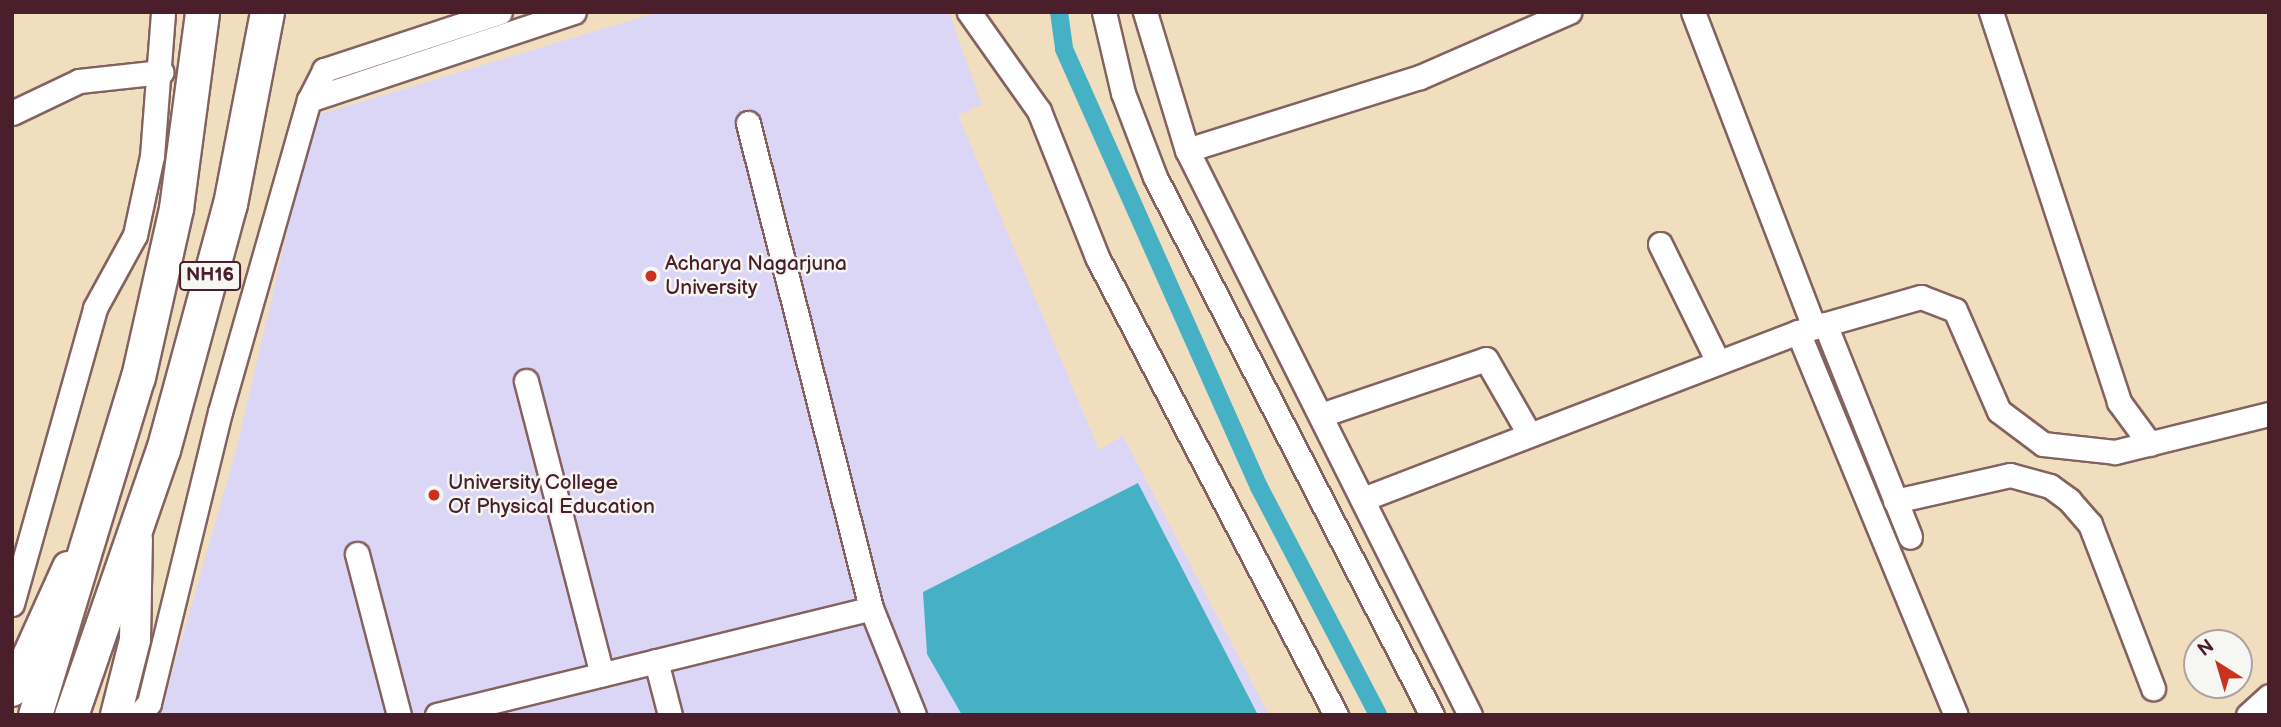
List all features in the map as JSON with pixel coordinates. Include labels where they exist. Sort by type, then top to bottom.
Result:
[{"type":"highway","name":"NH16","points":[[35,715],[118,455],[176,208],[202,12]]},
{"type":"highway","name":"NH16","points":[[71,715],[137,535],[230,204],[267,12]]},
{"type":"main road","points":[[12,691],[118,455]]},
{"type":"main road","points":[[116,715],[135,640],[137,535]]},
{"type":"street","points":[[12,604],[95,308],[135,235],[162,72],[163,12]]},
{"type":"street","points":[[138,715],[149,703],[216,425],[309,100],[324,70],[500,12]]},
{"type":"street","points":[[309,100],[574,12]]},
{"type":"street","points":[[970,12],[1039,111],[1097,257],[1336,715]]},
{"type":"street","points":[[1104,12],[1123,93],[1155,177],[1432,715]]},
{"type":"street","points":[[1145,12],[1188,150],[1470,715]]},
{"type":"street","points":[[1188,150],[1420,76],[1569,12]]},
{"type":"street","points":[[1693,12],[1956,715]]},
{"type":"street","points":[[1991,12],[2119,402],[2150,444]]},
{"type":"street","points":[[12,113],[79,81],[162,72]]},
{"type":"street","points":[[748,123],[871,608],[914,715]]},
{"type":"street","points":[[1660,244],[1718,362]]},
{"type":"street","points":[[1363,499],[1528,432],[1718,362],[1812,328],[1921,297],[1940,300],[1961,319],[2000,411],[2026,435],[2090,453],[2150,444],[2269,414]]},
{"type":"street","points":[[1812,328],[1910,537]]},
{"type":"street","points":[[1321,415],[1486,359],[1528,432]]},
{"type":"street","points":[[527,381],[602,674]]},
{"type":"street","points":[[1895,501],[2010,475],[2050,486],[2069,500],[2090,524],[2153,688]]},
{"type":"street","points":[[357,554],[399,715]]},
{"type":"street","points":[[437,715],[871,608]]},
{"type":"street","points":[[656,661],[670,715]]},
{"type":"street","points":[[2248,715],[2269,696]]},
{"type":"shaded area","name":"Acharya Nagarjuna University","points":[[659,12],[949,12],[982,105],[958,115],[1099,450],[1123,436],[1269,715],[160,715],[237,447],[314,116]]},
{"type":"water","points":[[1138,483],[1258,715],[962,715],[927,654],[923,592]]},
{"type":"waterway","points":[[1059,12],[1064,49],[1259,487],[1378,715]]},
{"type":"place","name":"Acharya Nagarjuna University","points":[[651,276]]},
{"type":"place","name":"University College Of Physical Education","points":[[434,495]]}]
